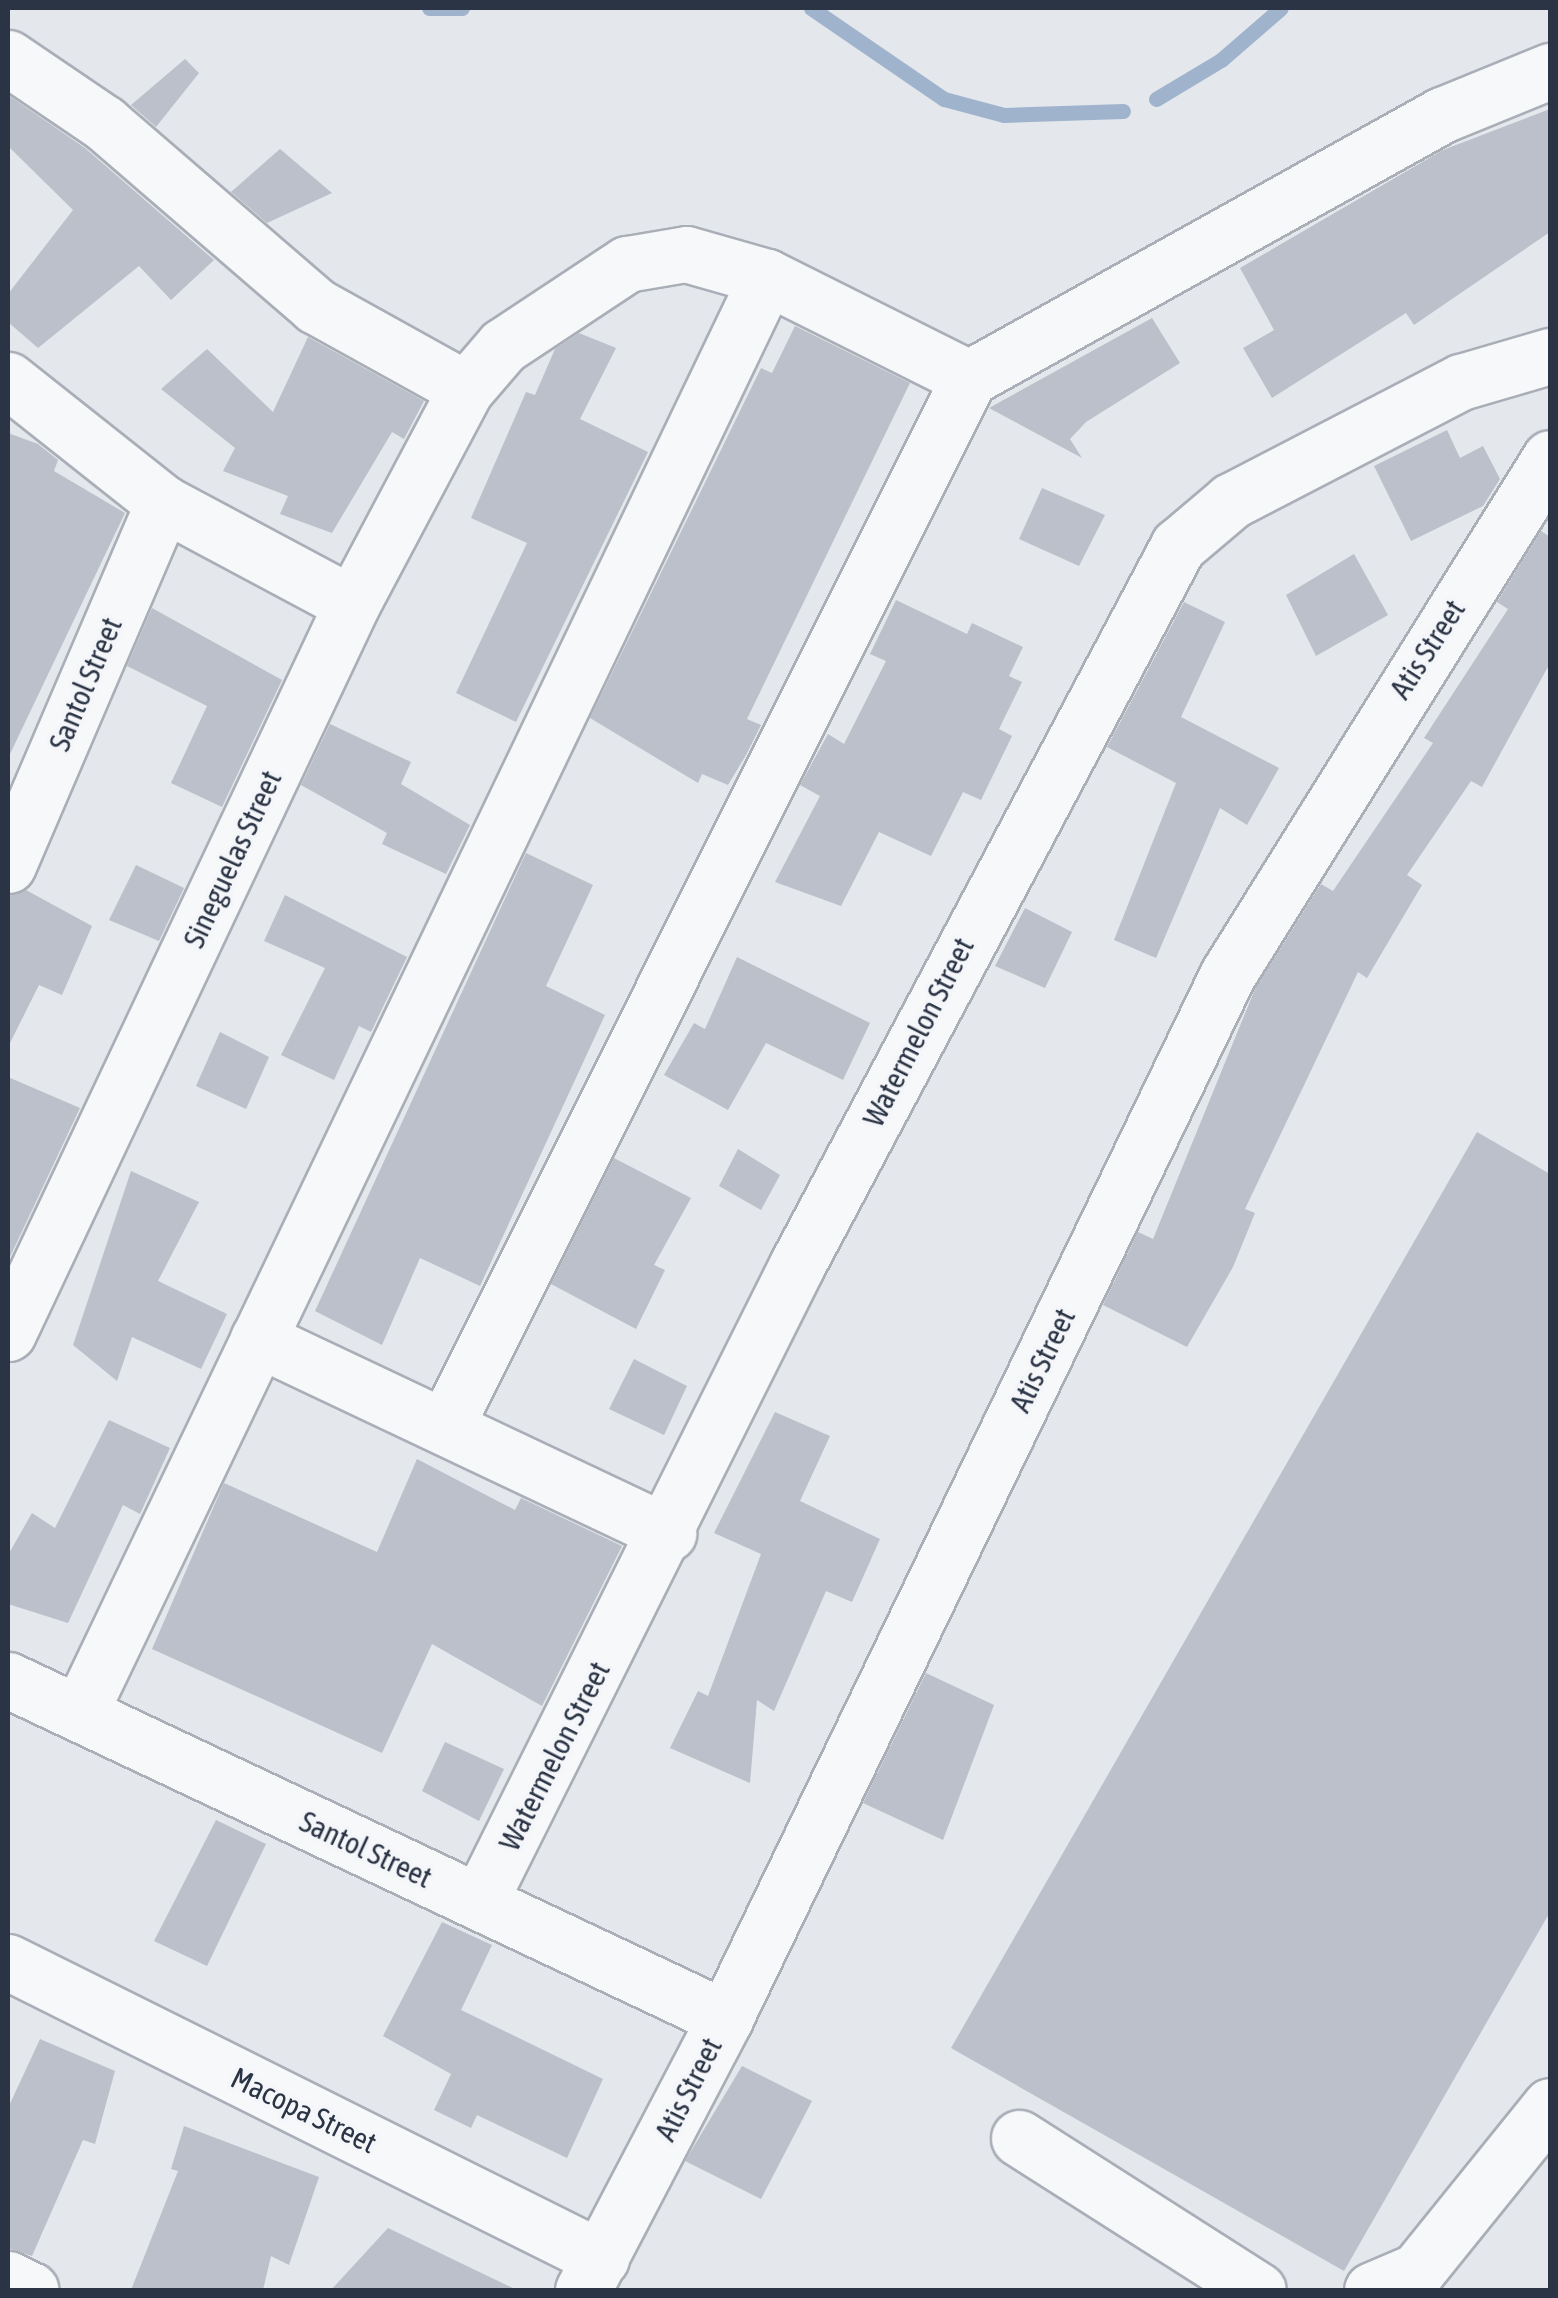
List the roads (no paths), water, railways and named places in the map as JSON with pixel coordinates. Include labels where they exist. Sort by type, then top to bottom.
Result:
[{"type":"street","points":[[8,58],[104,123],[316,306],[466,389]]},
{"type":"street","points":[[444,1427],[969,378],[1442,116],[1550,72]]},
{"type":"street","name":"Sineguelas Street","points":[[8,1333],[352,604],[466,389],[528,322],[628,264],[686,254],[767,277],[969,378]]},
{"type":"street","points":[[80,1712],[767,277]]},
{"type":"street","name":"Watermelon Street","points":[[479,1902],[668,1533],[797,1265],[1178,546],[1231,501],[1461,382],[1550,356]]},
{"type":"street","points":[[8,380],[163,504],[352,604]]},
{"type":"street","name":"Atis Street","points":[[592,2274],[725,2018],[1228,974],[1550,458]]},
{"type":"street","name":"Santol Street","points":[[8,865],[163,504]]},
{"type":"street","points":[[258,1339],[668,1533]]},
{"type":"street","name":"Santol Street","points":[[8,1680],[725,2018]]},
{"type":"street","name":"Macopa Street","points":[[8,1962],[592,2274]]},
{"type":"street","points":[[1372,2290],[1418,2271],[1550,2106]]},
{"type":"street","points":[[1019,2138],[1258,2290]]},
{"type":"street","points":[[8,2279],[32,2290]]},
{"type":"waterway","points":[[429,8],[462,8]]},
{"type":"waterway","points":[[811,8],[944,99],[1004,115],[1123,111]]},
{"type":"waterway","points":[[1156,99],[1221,60],[1281,8]]}]
